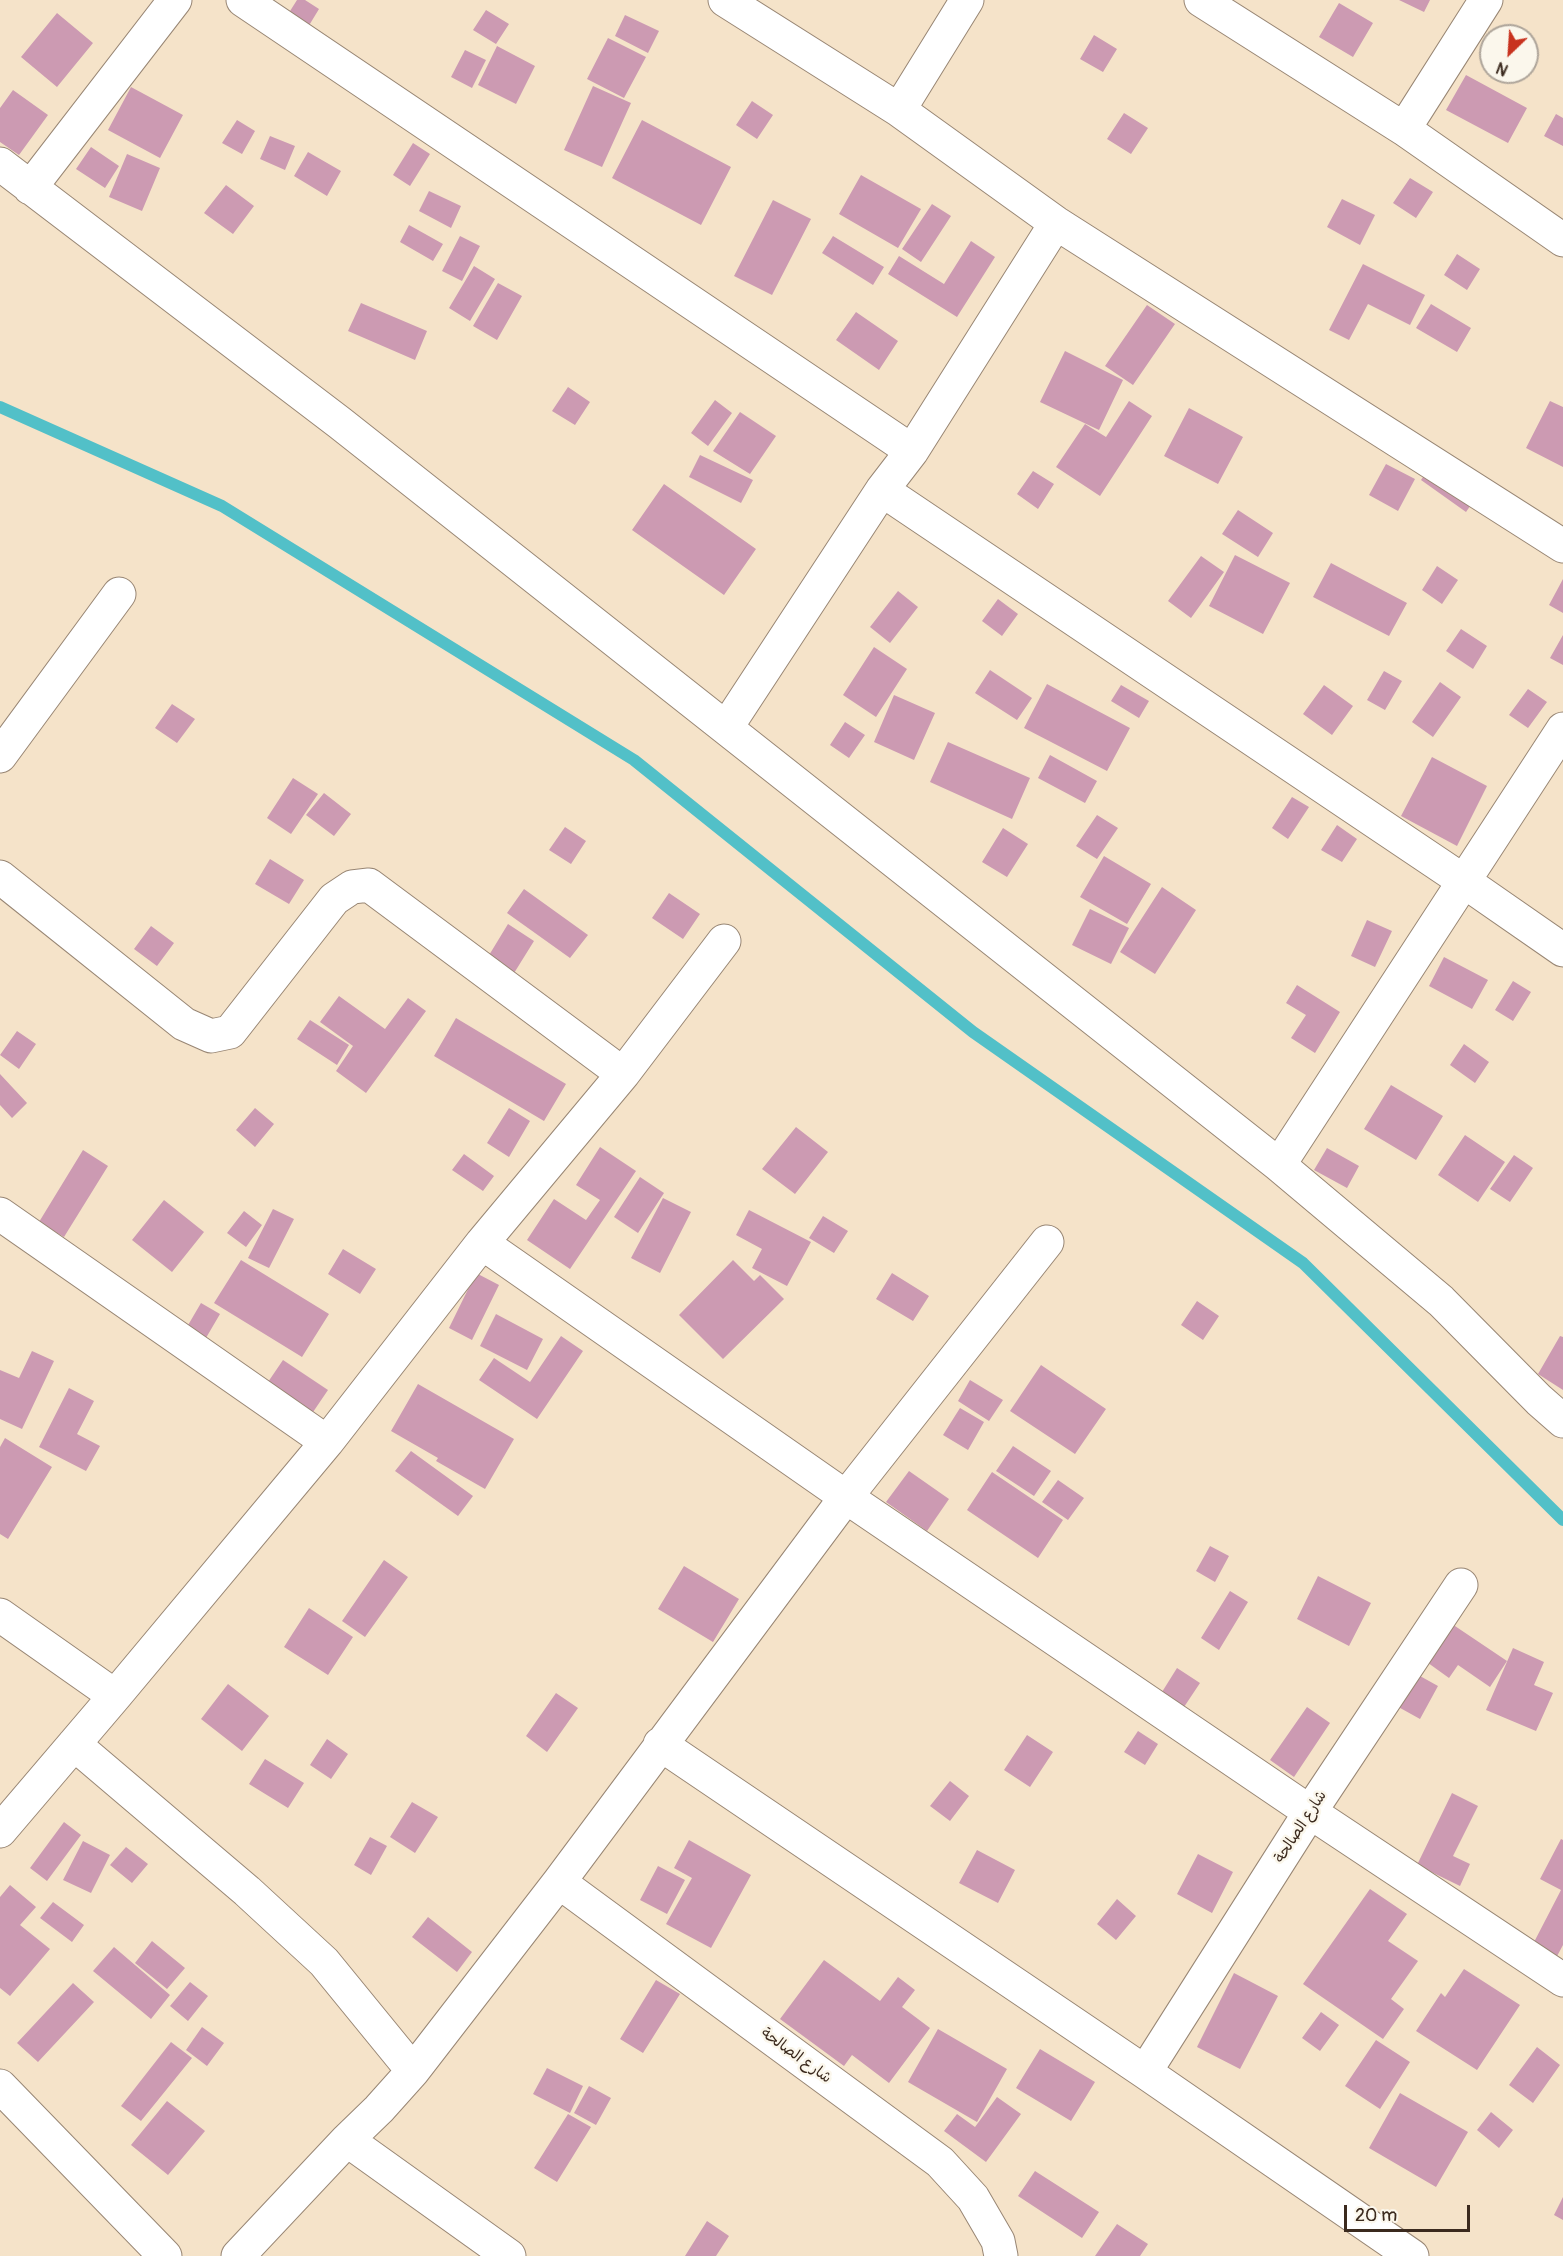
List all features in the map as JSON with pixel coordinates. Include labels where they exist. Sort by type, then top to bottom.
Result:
[{"type":"street","points":[[30,188],[175,0]]},
{"type":"street","points":[[243,0],[912,451]]},
{"type":"street","points":[[725,0],[898,110],[1056,224],[1563,546]]},
{"type":"street","points":[[898,110],[967,0]]},
{"type":"street","points":[[1201,0],[1404,129],[1563,240]]},
{"type":"street","points":[[1404,129],[1486,0]]},
{"type":"street","points":[[0,164],[340,423],[1279,1165],[1441,1301],[1539,1400],[1563,1421]]},
{"type":"street","points":[[726,728],[882,490],[912,451],[1056,224]]},
{"type":"street","points":[[882,490],[1563,950]]},
{"type":"street","points":[[0,756],[119,594]]},
{"type":"street","points":[[1279,1165],[1563,729]]},
{"type":"street","points":[[0,877],[184,1024],[211,1036],[230,1032],[334,899],[352,887],[369,885],[623,1074]]},
{"type":"street","points":[[0,1831],[327,1442],[482,1243],[623,1074],[724,941]]},
{"type":"street","points":[[0,1214],[327,1442]]},
{"type":"street","points":[[238,2256],[347,2140],[380,2109],[413,2071],[560,1882],[660,1744],[846,1497],[1047,1242]]},
{"type":"street","points":[[482,1243],[846,1497],[1310,1812],[1563,1980]]},
{"type":"street","name":"شارع الصالحة","points":[[1145,2072],[1310,1812],[1461,1585]]},
{"type":"street","points":[[0,1615],[115,1696]]},
{"type":"street","points":[[74,1744],[247,1891],[324,1962],[413,2071]]},
{"type":"street","points":[[660,1744],[1145,2072],[1412,2256]]},
{"type":"street","name":"شارع الصالحة","points":[[560,1882],[940,2162],[973,2198],[998,2241],[1001,2256]]},
{"type":"street","points":[[0,2086],[165,2256]]},
{"type":"street","points":[[347,2140],[509,2256]]},
{"type":"building","points":[[297,0],[305,0],[319,9],[305,32],[285,19]]},
{"type":"building","points":[[1399,0],[1430,0],[1424,12]]},
{"type":"building","points":[[1339,3],[1373,23],[1353,57],[1319,37]]},
{"type":"building","points":[[486,10],[509,24],[496,44],[473,30]]},
{"type":"building","points":[[57,13],[93,43],[57,87],[21,57]]},
{"type":"building","points":[[625,15],[659,31],[648,53],[615,36]]},
{"type":"building","points":[[1094,35],[1117,49],[1103,72],[1080,59]]},
{"type":"building","points":[[608,38],[646,57],[624,98],[587,79]]},
{"type":"building","points":[[497,46],[535,66],[516,104],[478,85]]},
{"type":"building","points":[[465,50],[486,60],[472,88],[451,77]]},
{"type":"building","points":[[1466,75],[1527,108],[1508,143],[1446,110]]},
{"type":"building","points":[[593,86],[631,103],[602,167],[564,150]]},
{"type":"building","points":[[131,87],[183,115],[160,158],[108,130]]},
{"type":"building","points":[[13,90],[48,115],[19,155],[0,142],[0,108]]},
{"type":"building","points":[[752,101],[773,115],[757,139],[736,125]]},
{"type":"building","points":[[1124,113],[1148,128],[1131,154],[1107,139]]},
{"type":"building","points":[[1556,114],[1563,118],[1563,146],[1544,136]]},
{"type":"building","points":[[237,120],[255,131],[242,154],[222,143]]},
{"type":"building","points":[[642,120],[731,167],[701,225],[612,178]]},
{"type":"building","points":[[270,136],[295,146],[285,170],[260,159]]},
{"type":"building","points":[[413,143],[430,154],[410,186],[393,175]]},
{"type":"building","points":[[91,147],[119,166],[105,188],[76,169]]},
{"type":"building","points":[[308,152],[341,171],[327,196],[294,176]]},
{"type":"building","points":[[127,154],[160,168],[142,211],[109,197]]},
{"type":"building","points":[[861,175],[921,209],[898,248],[839,214]]},
{"type":"building","points":[[1410,178],[1433,192],[1416,218],[1393,203]]},
{"type":"building","points":[[226,185],[254,206],[233,234],[204,213]]},
{"type":"building","points":[[429,191],[461,206],[451,228],[419,211]]},
{"type":"building","points":[[1342,199],[1375,215],[1360,245],[1327,227]]},
{"type":"building","points":[[773,200],[811,219],[772,295],[734,276]]},
{"type":"building","points":[[932,204],[951,216],[921,262],[902,249]]},
{"type":"building","points":[[409,225],[443,244],[433,261],[400,242]]},
{"type":"building","points":[[460,236],[480,246],[462,281],[442,271]]},
{"type":"building","points":[[833,236],[884,267],[873,285],[822,253]]},
{"type":"building","points":[[971,241],[995,257],[957,317],[888,274],[899,256],[944,284]]},
{"type":"building","points":[[1457,254],[1480,269],[1467,290],[1444,275]]},
{"type":"building","points":[[1363,264],[1425,295],[1410,325],[1368,304],[1349,340],[1329,330]]},
{"type":"building","points":[[474,266],[495,279],[470,321],[449,308]]},
{"type":"building","points":[[498,283],[522,296],[497,340],[473,326]]},
{"type":"building","points":[[361,303],[427,331],[415,360],[348,331]]},
{"type":"building","points":[[1431,304],[1471,328],[1457,352],[1416,328]]},
{"type":"building","points":[[1147,305],[1175,324],[1133,385],[1105,366]]},
{"type":"building","points":[[856,312],[898,341],[879,370],[836,340]]},
{"type":"building","points":[[1065,351],[1123,380],[1099,430],[1040,402]]},
{"type":"building","points":[[568,387],[590,402],[575,425],[552,411]]},
{"type":"building","points":[[715,400],[732,413],[708,446],[691,433]]},
{"type":"building","points":[[1129,401],[1152,416],[1100,496],[1056,467],[1085,424],[1106,437]]},
{"type":"building","points":[[1550,401],[1563,407],[1563,467],[1526,448]]},
{"type":"building","points":[[1189,408],[1243,437],[1218,484],[1164,456]]},
{"type":"building","points":[[740,412],[776,436],[750,474],[713,451]]},
{"type":"building","points":[[700,455],[753,480],[741,503],[689,477]]},
{"type":"building","points":[[1386,464],[1415,479],[1398,511],[1369,495]]},
{"type":"building","points":[[1432,464],[1477,496],[1466,512],[1421,480]]},
{"type":"building","points":[[1033,471],[1054,484],[1038,509],[1017,494]]},
{"type":"building","points":[[664,484],[756,549],[724,595],[632,530]]},
{"type":"building","points":[[1238,510],[1273,533],[1258,557],[1222,534]]},
{"type":"building","points":[[1235,555],[1290,583],[1263,634],[1209,606]]},
{"type":"building","points":[[1201,556],[1224,572],[1191,618],[1168,601]]},
{"type":"building","points":[[1331,563],[1407,603],[1389,636],[1313,597]]},
{"type":"building","points":[[1437,566],[1458,580],[1442,604],[1422,590]]},
{"type":"building","points":[[1563,579],[1563,613],[1549,605]]},
{"type":"building","points":[[898,591],[918,607],[890,643],[870,627]]},
{"type":"building","points":[[998,599],[1018,614],[1002,636],[982,621]]},
{"type":"building","points":[[1461,629],[1487,646],[1473,669],[1446,651]]},
{"type":"building","points":[[1563,635],[1563,665],[1550,658]]},
{"type":"building","points":[[874,647],[907,669],[876,717],[843,695]]},
{"type":"building","points":[[990,670],[1032,698],[1017,720],[975,693]]},
{"type":"building","points":[[1384,671],[1402,681],[1385,710],[1367,700]]},
{"type":"building","points":[[1440,682],[1461,697],[1433,737],[1412,722]]},
{"type":"building","points":[[1047,684],[1130,728],[1107,771],[1024,728]]},
{"type":"building","points":[[1121,685],[1149,701],[1139,718],[1111,701]]},
{"type":"building","points":[[1324,685],[1353,706],[1332,735],[1303,714]]},
{"type":"building","points":[[1528,689],[1547,702],[1528,728],[1509,715]]},
{"type":"building","points":[[894,695],[935,713],[914,760],[874,742]]},
{"type":"building","points":[[172,704],[195,719],[177,743],[155,728]]},
{"type":"building","points":[[845,722],[865,735],[849,758],[830,745]]},
{"type":"building","points":[[948,742],[1030,778],[1012,819],[930,782]]},
{"type":"building","points":[[1050,755],[1097,781],[1085,803],[1038,778]]},
{"type":"building","points":[[1432,757],[1487,786],[1457,846],[1401,816]]},
{"type":"building","points":[[293,778],[318,794],[291,834],[267,818]]},
{"type":"building","points":[[324,793],[351,814],[334,836],[306,815]]},
{"type":"building","points":[[1292,797],[1309,807],[1288,839],[1272,828]]},
{"type":"building","points":[[1097,815],[1118,828],[1097,859],[1076,846]]},
{"type":"building","points":[[1337,825],[1357,839],[1342,862],[1321,850]]},
{"type":"building","points":[[565,827],[586,841],[571,864],[549,850]]},
{"type":"building","points":[[1003,828],[1028,844],[1007,877],[982,862]]},
{"type":"building","points":[[1104,856],[1151,884],[1127,924],[1080,897]]},
{"type":"building","points":[[270,859],[304,880],[289,904],[255,884]]},
{"type":"building","points":[[1162,887],[1196,910],[1155,974],[1120,952]]},
{"type":"building","points":[[524,889],[588,935],[570,958],[507,913]]},
{"type":"building","points":[[669,893],[700,914],[683,939],[652,918]]},
{"type":"building","points":[[1090,909],[1129,928],[1111,964],[1072,945]]},
{"type":"building","points":[[1367,920],[1392,931],[1375,967],[1351,956]]},
{"type":"building","points":[[508,924],[534,941],[506,986],[480,970]]},
{"type":"building","points":[[151,926],[174,943],[157,966],[134,949]]},
{"type":"building","points":[[1444,957],[1488,980],[1472,1009],[1429,986]]},
{"type":"building","points":[[1513,981],[1531,992],[1513,1021],[1495,1010]]},
{"type":"building","points":[[1297,985],[1340,1012],[1315,1053],[1291,1038],[1306,1015],[1286,1003]]},
{"type":"building","points":[[339,996],[385,1029],[408,998],[426,1011],[366,1093],[336,1071],[353,1046],[320,1022]]},
{"type":"building","points":[[456,1018],[566,1084],[544,1121],[434,1056]]},
{"type":"building","points":[[310,1020],[349,1045],[337,1065],[297,1039]]},
{"type":"building","points":[[17,1031],[36,1044],[19,1069],[0,1055]]},
{"type":"building","points":[[1464,1044],[1489,1062],[1475,1083],[1450,1065]]},
{"type":"building","points":[[0,1074],[27,1103],[12,1118],[0,1105]]},
{"type":"building","points":[[1391,1085],[1443,1116],[1416,1160],[1364,1129]]},
{"type":"building","points":[[255,1108],[274,1124],[255,1147],[236,1130]]},
{"type":"building","points":[[509,1108],[530,1121],[509,1157],[487,1143]]},
{"type":"building","points":[[796,1127],[828,1152],[795,1194],[762,1169]]},
{"type":"building","points":[[1465,1135],[1505,1162],[1478,1202],[1438,1175]]},
{"type":"building","points":[[600,1147],[636,1171],[570,1269],[527,1240],[554,1199],[586,1220],[600,1200],[576,1185]]},
{"type":"building","points":[[1327,1148],[1359,1166],[1347,1188],[1314,1170]]},
{"type":"building","points":[[83,1150],[108,1166],[64,1237],[39,1222]]},
{"type":"building","points":[[464,1154],[494,1176],[483,1191],[452,1170]]},
{"type":"building","points":[[1514,1155],[1533,1168],[1510,1202],[1490,1189]]},
{"type":"building","points":[[640,1177],[664,1193],[638,1233],[614,1217]]},
{"type":"building","points":[[663,1198],[691,1212],[660,1273],[631,1258]]},
{"type":"building","points":[[164,1200],[204,1232],[172,1272],[132,1240]]},
{"type":"building","points":[[273,1209],[294,1219],[269,1268],[248,1258]]},
{"type":"building","points":[[749,1210],[811,1242],[787,1286],[752,1268],[762,1249],[736,1235]]},
{"type":"building","points":[[244,1211],[262,1225],[246,1247],[227,1233]]},
{"type":"building","points":[[823,1216],[848,1231],[834,1253],[809,1238]]},
{"type":"building","points":[[343,1249],[376,1269],[360,1294],[328,1274]]},
{"type":"building","points":[[241,1260],[329,1314],[302,1357],[214,1303]]},
{"type":"building","points":[[733,1260],[754,1281],[760,1275],[784,1299],[723,1359],[679,1315]]},
{"type":"building","points":[[476,1273],[499,1285],[472,1340],[449,1328]]},
{"type":"building","points":[[892,1273],[929,1296],[913,1321],[876,1299]]},
{"type":"building","points":[[1197,1301],[1219,1316],[1203,1340],[1181,1325]]},
{"type":"building","points":[[201,1303],[220,1314],[203,1343],[184,1332]]},
{"type":"building","points":[[496,1314],[543,1339],[527,1370],[480,1346]]},
{"type":"building","points":[[561,1336],[583,1351],[537,1419],[479,1380],[494,1358],[530,1382]]},
{"type":"building","points":[[1560,1336],[1563,1337],[1563,1390],[1538,1374]]},
{"type":"building","points":[[32,1351],[54,1361],[22,1429],[0,1419],[0,1370],[19,1378]]},
{"type":"building","points":[[283,1360],[328,1390],[311,1415],[266,1385]]},
{"type":"building","points":[[1041,1365],[1106,1409],[1075,1454],[1010,1411]]},
{"type":"building","points":[[970,1380],[1003,1400],[989,1421],[958,1401]]},
{"type":"building","points":[[418,1384],[514,1439],[485,1489],[436,1461],[438,1458],[391,1431]]},
{"type":"building","points":[[69,1388],[94,1401],[77,1434],[100,1446],[86,1471],[39,1447]]},
{"type":"building","points":[[960,1408],[984,1422],[968,1450],[943,1435]]},
{"type":"building","points":[[5,1438],[52,1467],[8,1539],[0,1534],[0,1447]]},
{"type":"building","points":[[1013,1446],[1051,1471],[1034,1496],[996,1471]]},
{"type":"building","points":[[411,1451],[473,1496],[458,1516],[395,1471]]},
{"type":"building","points":[[909,1471],[949,1499],[927,1531],[886,1502]]},
{"type":"building","points":[[992,1472],[1063,1520],[1038,1558],[967,1510]]},
{"type":"building","points":[[1058,1480],[1084,1498],[1068,1520],[1042,1502]]},
{"type":"building","points":[[1210,1546],[1229,1556],[1215,1582],[1196,1571]]},
{"type":"building","points":[[384,1560],[408,1577],[365,1637],[342,1621]]},
{"type":"building","points":[[684,1566],[739,1599],[713,1642],[658,1609]]},
{"type":"building","points":[[1318,1576],[1371,1603],[1349,1646],[1297,1619]]},
{"type":"building","points":[[1230,1591],[1248,1602],[1219,1650],[1201,1638]]},
{"type":"building","points":[[309,1608],[353,1637],[328,1675],[284,1647]]},
{"type":"building","points":[[1449,1622],[1507,1661],[1490,1687],[1458,1665],[1449,1678],[1424,1660]]},
{"type":"building","points":[[1513,1648],[1544,1662],[1534,1685],[1553,1693],[1536,1731],[1486,1710]]},
{"type":"building","points":[[1177,1668],[1200,1683],[1184,1707],[1162,1692]]},
{"type":"building","points":[[1411,1671],[1438,1686],[1420,1719],[1393,1704]]},
{"type":"building","points":[[228,1684],[269,1716],[242,1751],[201,1719]]},
{"type":"building","points":[[556,1693],[578,1708],[547,1752],[526,1736]]},
{"type":"building","points":[[1307,1707],[1330,1723],[1294,1777],[1270,1760]]},
{"type":"building","points":[[1138,1731],[1158,1744],[1145,1765],[1124,1752]]},
{"type":"building","points":[[1027,1735],[1053,1752],[1030,1787],[1004,1770]]},
{"type":"building","points":[[327,1739],[348,1754],[331,1779],[310,1765]]},
{"type":"building","points":[[265,1759],[304,1783],[288,1808],[249,1784]]},
{"type":"building","points":[[950,1781],[969,1796],[950,1821],[930,1806]]},
{"type":"building","points":[[1452,1793],[1478,1806],[1453,1856],[1470,1864],[1460,1886],[1417,1865]]},
{"type":"building","points":[[412,1802],[438,1817],[415,1853],[390,1837]]},
{"type":"building","points":[[64,1822],[81,1835],[47,1881],[30,1868]]},
{"type":"building","points":[[370,1837],[387,1846],[371,1875],[354,1865]]},
{"type":"building","points":[[1561,1839],[1563,1840],[1563,1945],[1556,1958],[1532,1946],[1561,1890],[1540,1879]]},
{"type":"building","points":[[689,1840],[751,1875],[711,1948],[666,1924],[692,1878],[674,1868]]},
{"type":"building","points":[[83,1841],[110,1855],[91,1893],[63,1880]]},
{"type":"building","points":[[126,1847],[148,1864],[132,1883],[110,1865]]},
{"type":"building","points":[[977,1850],[1015,1870],[998,1903],[959,1883]]},
{"type":"building","points":[[1198,1854],[1233,1872],[1212,1913],[1177,1894]]},
{"type":"building","points":[[658,1866],[685,1880],[667,1914],[640,1900]]},
{"type":"building","points":[[10,1885],[36,1907],[20,1925],[50,1949],[10,1996],[0,1988],[0,1897]]},
{"type":"building","points":[[1370,1889],[1407,1914],[1388,1941],[1418,1961],[1391,1999],[1404,2009],[1383,2039],[1303,1984]]},
{"type":"building","points":[[1117,1899],[1136,1916],[1116,1940],[1097,1924]]},
{"type":"building","points":[[53,1902],[84,1925],[72,1942],[40,1918]]},
{"type":"building","points":[[428,1917],[472,1952],[457,1972],[412,1937]]},
{"type":"building","points":[[152,1941],[185,1968],[167,1989],[135,1963]]},
{"type":"building","points":[[114,1947],[170,1995],[151,2019],[93,1971]]},
{"type":"building","points":[[824,1960],[880,2001],[898,1977],[915,1990],[902,2007],[930,2028],[889,2083],[852,2055],[844,2066],[780,2019]]},
{"type":"building","points":[[1464,1969],[1520,2005],[1477,2070],[1416,2031],[1441,1993],[1445,1997]]},
{"type":"building","points":[[1234,1973],[1278,1996],[1240,2069],[1197,2047]]},
{"type":"building","points":[[656,1980],[680,1994],[643,2053],[620,2039]]},
{"type":"building","points":[[190,1982],[208,1996],[188,2021],[170,2006]]},
{"type":"building","points":[[73,1983],[94,2002],[38,2062],[17,2043]]},
{"type":"building","points":[[1321,2012],[1339,2025],[1320,2051],[1302,2038]]},
{"type":"building","points":[[202,2027],[224,2043],[207,2066],[186,2050]]},
{"type":"building","points":[[938,2029],[1007,2069],[977,2122],[908,2082]]},
{"type":"building","points":[[1376,2040],[1410,2062],[1380,2109],[1345,2086]]},
{"type":"building","points":[[171,2042],[192,2058],[141,2121],[121,2106]]},
{"type":"building","points":[[1537,2047],[1560,2065],[1533,2103],[1509,2085]]},
{"type":"building","points":[[1040,2049],[1095,2082],[1071,2121],[1016,2088]]},
{"type":"building","points":[[547,2068],[583,2086],[570,2113],[533,2094]]},
{"type":"building","points":[[589,2086],[611,2098],[596,2125],[574,2113]]},
{"type":"building","points":[[1400,2093],[1468,2132],[1436,2187],[1369,2148]]},
{"type":"building","points":[[997,2097],[1021,2114],[986,2162],[944,2131],[957,2114],[975,2127]]},
{"type":"building","points":[[167,2101],[205,2131],[168,2175],[131,2145]]},
{"type":"building","points":[[1491,2112],[1513,2130],[1499,2148],[1477,2130]]},
{"type":"building","points":[[568,2114],[591,2127],[557,2182],[534,2168]]},
{"type":"building","points":[[1035,2171],[1099,2212],[1082,2238],[1018,2196]]},
{"type":"building","points":[[1563,2197],[1563,2220],[1554,2215]]},
{"type":"building","points":[[707,2221],[729,2236],[716,2256],[685,2256]]},
{"type":"building","points":[[1117,2224],[1148,2244],[1140,2256],[1095,2256]]},
{"type":"waterway","points":[[0,407],[222,506],[634,760],[973,1032],[1303,1263],[1563,1520]]}]
